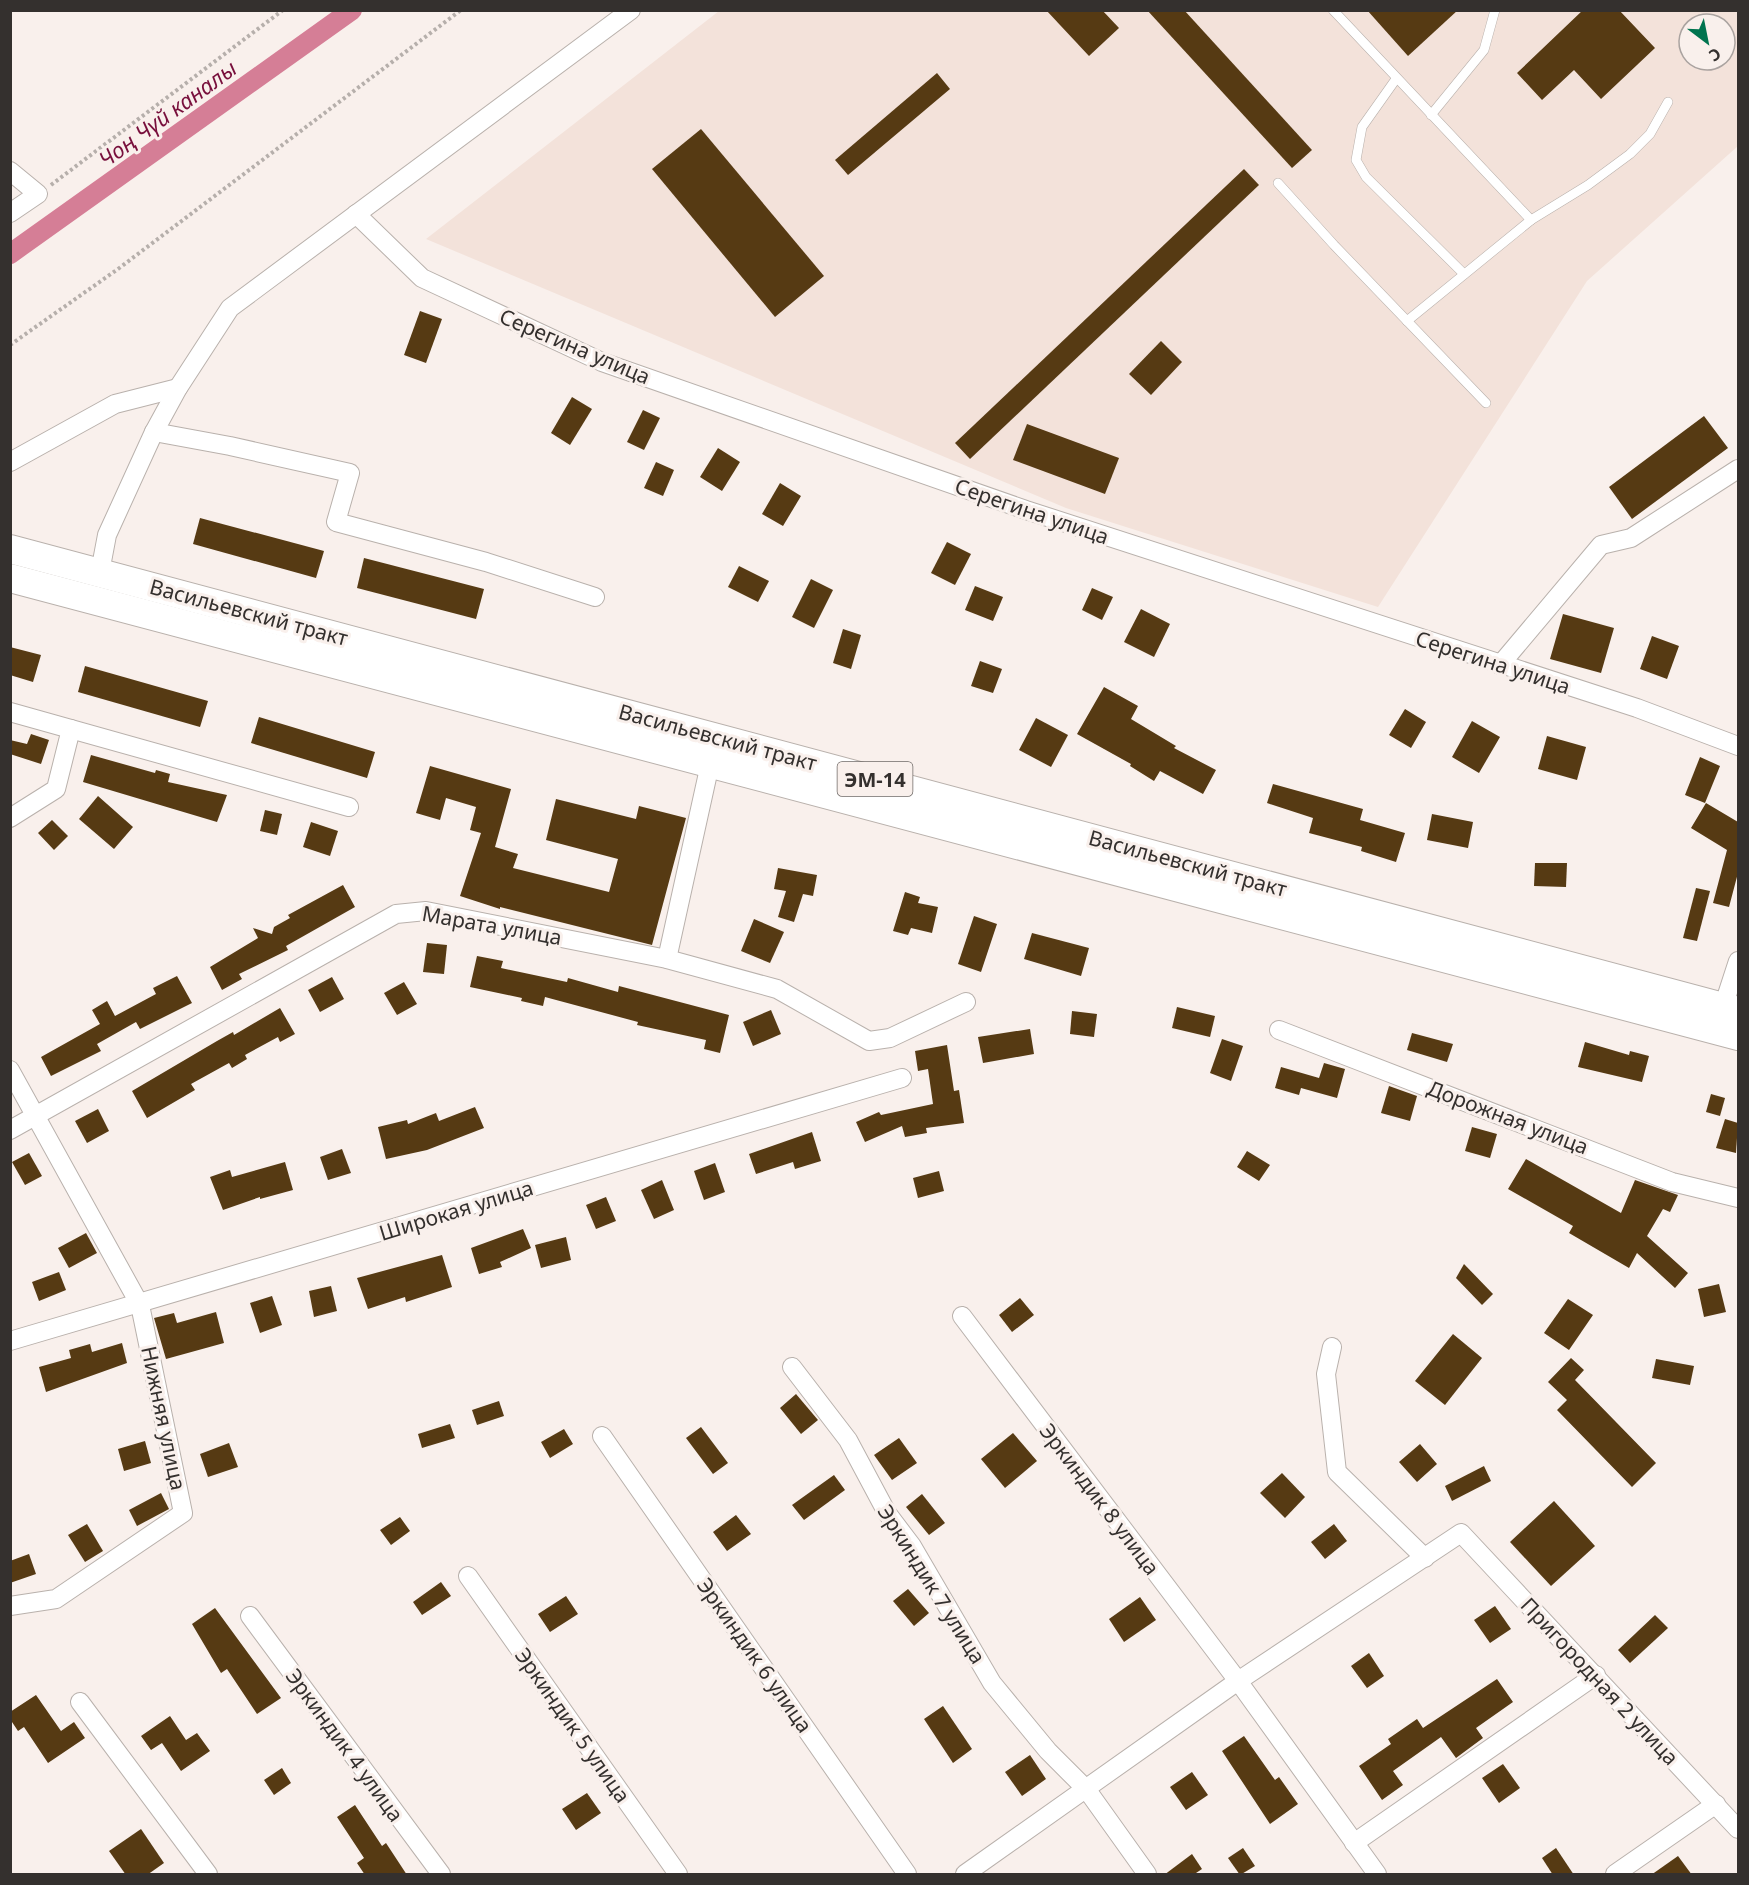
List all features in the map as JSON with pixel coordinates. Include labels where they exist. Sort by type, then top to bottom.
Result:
[{"type":"main road","name":"Васильевский тракт","points":[[10,549],[1731,1009]]},
{"type":"main road","name":"Васильевский тракт","points":[[10,578],[1738,1036]]},
{"type":"street","points":[[100,572],[107,535],[154,432],[178,388],[230,308],[631,10]]},
{"type":"street","points":[[10,171],[38,194],[10,213]]},
{"type":"street","name":"Серегина улица","points":[[356,214],[422,278],[602,362],[1026,510],[1637,708],[1738,746]]},
{"type":"street","points":[[10,462],[115,404],[178,388]]},
{"type":"street","points":[[154,432],[350,473],[336,522],[486,562],[595,597]]},
{"type":"street","points":[[1500,664],[1601,545],[1631,538],[1738,469]]},
{"type":"street","points":[[10,712],[350,807]]},
{"type":"street","points":[[10,818],[56,789],[71,729]]},
{"type":"street","points":[[667,959],[710,764]]},
{"type":"street","name":"Марата улица","points":[[10,1130],[396,914],[426,911],[667,959],[777,989],[869,1041],[890,1038],[966,1002]]},
{"type":"street","points":[[1731,1009],[1738,961]]},
{"type":"street","name":"Дорожная улица","points":[[1280,1030],[1672,1182],[1738,1198]]},
{"type":"street","points":[[10,1070],[140,1305]]},
{"type":"street","name":"Широкая улица","points":[[10,1341],[140,1305],[902,1078]]},
{"type":"street","name":"Нижняя улица","points":[[10,1606],[56,1599],[183,1513],[140,1305]]},
{"type":"street","name":"Эркиндик 8 улица","points":[[962,1316],[1238,1681],[1377,1875]]},
{"type":"street","points":[[965,1875],[1238,1681],[1425,1558],[1337,1472],[1326,1374],[1332,1347]]},
{"type":"street","name":"Эркиндик 7 улица","points":[[792,1367],[848,1440],[887,1513],[912,1546],[992,1683],[1048,1751],[1087,1790],[1147,1875]]},
{"type":"street","name":"Эркиндик 6 улица","points":[[602,1436],[907,1875]]},
{"type":"street","name":"Пригородная 2 улица","points":[[1425,1558],[1461,1533],[1738,1829]]},
{"type":"street","name":"Эркиндик 5 улица","points":[[468,1576],[678,1875]]},
{"type":"street","name":"Эркиндик 4 улица","points":[[250,1616],[441,1875]]},
{"type":"street","points":[[1354,1843],[1596,1675]]},
{"type":"street","points":[[80,1702],[208,1875]]},
{"type":"street","points":[[1615,1875],[1716,1804]]},
{"type":"lane","points":[[1333,10],[1531,220]]},
{"type":"lane","points":[[1431,115],[1484,50],[1495,10]]},
{"type":"lane","points":[[1396,79],[1362,127],[1356,160],[1366,177],[1464,274]]},
{"type":"lane","points":[[1407,321],[1531,220],[1588,185],[1630,154],[1650,134],[1668,102]]},
{"type":"lane","points":[[1278,183],[1486,403]]},
{"type":"path","points":[[38,194],[283,10]]},
{"type":"path","points":[[10,345],[118,269],[461,10]]},
{"type":"shaded area","points":[[719,11],[1738,11],[1738,146],[1587,281],[1378,607],[1066,508],[426,239]]},
{"type":"building","points":[[1046,10],[1102,10],[1119,28],[1089,56]]},
{"type":"building","points":[[1147,10],[1184,10],[1312,150],[1292,168]]},
{"type":"building","points":[[1367,10],[1458,10],[1408,56]]},
{"type":"building","points":[[1583,10],[1619,10],[1655,48],[1601,99],[1574,70],[1542,100],[1517,73]]},
{"type":"building","points":[[937,73],[950,89],[848,175],[835,160]]},
{"type":"building","points":[[701,129],[824,276],[775,317],[652,169]]},
{"type":"building","points":[[1244,169],[1259,185],[970,459],[955,443]]},
{"type":"building","points":[[420,311],[442,319],[426,363],[404,355]]},
{"type":"building","points":[[1161,341],[1182,362],[1151,395],[1129,374]]},
{"type":"building","points":[[572,397],[592,409],[570,445],[551,433]]},
{"type":"building","points":[[643,410],[660,418],[644,450],[627,442]]},
{"type":"building","points":[[1704,416],[1728,448],[1632,519],[1609,487]]},
{"type":"building","points":[[1027,424],[1119,458],[1105,494],[1013,460]]},
{"type":"building","points":[[718,448],[740,462],[722,491],[700,477]]},
{"type":"building","points":[[656,462],[674,470],[663,496],[644,488]]},
{"type":"building","points":[[780,483],[801,496],[783,526],[762,514]]},
{"type":"building","points":[[200,518],[324,551],[316,578],[193,544]]},
{"type":"building","points":[[947,542],[971,554],[955,585],[931,573]]},
{"type":"building","points":[[364,558],[484,589],[476,619],[357,588]]},
{"type":"building","points":[[739,566],[769,581],[758,602],[728,587]]},
{"type":"building","points":[[811,579],[833,590],[814,628],[792,617]]},
{"type":"building","points":[[975,586],[1003,597],[993,621],[965,610]]},
{"type":"building","points":[[1092,588],[1113,597],[1102,620],[1082,610]]},
{"type":"building","points":[[1141,609],[1170,624],[1154,657],[1124,642]]},
{"type":"building","points":[[1563,614],[1614,628],[1601,673],[1550,659]]},
{"type":"building","points":[[843,629],[861,635],[851,669],[833,663]]},
{"type":"building","points":[[1652,636],[1679,646],[1667,679],[1640,669]]},
{"type":"building","points":[[10,647],[41,655],[33,682],[10,675]]},
{"type":"building","points":[[980,661],[1002,669],[993,693],[971,686]]},
{"type":"building","points":[[85,666],[208,701],[200,727],[78,692]]},
{"type":"building","points":[[1104,687],[1138,706],[1131,719],[1176,746],[1174,748],[1216,770],[1203,794],[1160,771],[1154,781],[1130,766],[1131,764],[1077,734]]},
{"type":"building","points":[[1405,709],[1426,722],[1411,748],[1389,735]]},
{"type":"building","points":[[259,717],[375,752],[367,778],[251,743]]},
{"type":"building","points":[[1036,718],[1068,735],[1051,767],[1019,750]]},
{"type":"building","points":[[1472,721],[1500,737],[1479,773],[1452,757]]},
{"type":"building","points":[[31,734],[49,740],[41,764],[10,754],[10,740],[27,744]]},
{"type":"building","points":[[1547,736],[1586,747],[1577,780],[1538,769]]},
{"type":"building","points":[[91,755],[155,773],[156,770],[170,774],[168,782],[227,795],[217,822],[83,782]]},
{"type":"building","points":[[1700,757],[1720,766],[1705,803],[1685,795]]},
{"type":"building","points":[[430,766],[511,789],[495,847],[518,854],[513,868],[609,892],[618,859],[546,840],[556,799],[636,819],[639,806],[686,818],[652,945],[500,907],[500,909],[460,896],[481,833],[470,830],[476,807],[446,798],[440,820],[416,813]]},
{"type":"building","points":[[1273,784],[1363,809],[1360,820],[1405,833],[1396,862],[1361,851],[1362,847],[1309,833],[1313,818],[1267,803]]},
{"type":"building","points":[[98,796],[133,827],[114,849],[79,819]]},
{"type":"building","points":[[1706,803],[1738,822],[1738,873],[1729,907],[1713,903],[1727,850],[1691,828]]},
{"type":"building","points":[[265,810],[282,814],[277,835],[260,831]]},
{"type":"building","points":[[1432,814],[1473,822],[1468,848],[1427,840]]},
{"type":"building","points":[[52,820],[68,836],[54,850],[38,833]]},
{"type":"building","points":[[311,822],[338,831],[330,856],[303,847]]},
{"type":"building","points":[[1535,863],[1567,863],[1566,887],[1534,886]]},
{"type":"building","points":[[778,868],[817,875],[813,896],[803,894],[794,922],[778,917],[786,891],[774,889]]},
{"type":"building","points":[[343,885],[355,907],[286,946],[288,950],[239,974],[242,979],[222,990],[210,967],[258,938],[253,928],[272,934],[274,927],[290,918],[288,915]]},
{"type":"building","points":[[1696,888],[1710,891],[1697,941],[1683,938]]},
{"type":"building","points":[[905,892],[920,897],[918,903],[938,907],[932,933],[911,928],[908,935],[893,931]]},
{"type":"building","points":[[974,916],[997,924],[981,972],[958,964]]},
{"type":"building","points":[[754,919],[784,932],[770,963],[741,951]]},
{"type":"building","points":[[1032,933],[1089,948],[1081,976],[1024,959]]},
{"type":"building","points":[[427,943],[447,945],[444,974],[423,972]]},
{"type":"building","points":[[477,956],[503,961],[501,968],[567,982],[568,978],[618,992],[619,986],[729,1015],[720,1053],[704,1049],[706,1040],[637,1025],[638,1022],[545,997],[543,1006],[521,1001],[522,998],[470,987]]},
{"type":"building","points":[[177,976],[192,1003],[140,1029],[136,1022],[97,1044],[101,1051],[51,1076],[41,1057],[100,1024],[92,1010],[107,1001],[115,1016],[156,994],[153,988]]},
{"type":"building","points":[[332,977],[344,999],[320,1012],[308,990]]},
{"type":"building","points":[[404,982],[417,1004],[397,1015],[384,993]]},
{"type":"building","points":[[1177,1007],[1215,1016],[1210,1037],[1172,1028]]},
{"type":"building","points":[[280,1008],[295,1034],[280,1042],[278,1037],[245,1055],[247,1059],[232,1068],[229,1063],[191,1084],[195,1090],[147,1118],[132,1091],[233,1032],[234,1035]]},
{"type":"building","points":[[771,1010],[781,1034],[753,1046],[743,1022]]},
{"type":"building","points":[[1072,1011],[1097,1014],[1094,1037],[1070,1034]]},
{"type":"building","points":[[1030,1029],[1034,1054],[983,1063],[978,1037]]},
{"type":"building","points":[[1412,1033],[1453,1044],[1447,1062],[1407,1050]]},
{"type":"building","points":[[1222,1039],[1243,1046],[1231,1081],[1210,1073]]},
{"type":"building","points":[[1585,1042],[1629,1055],[1630,1051],[1649,1056],[1642,1082],[1578,1067]]},
{"type":"building","points":[[947,1045],[954,1091],[959,1090],[964,1123],[926,1128],[927,1133],[905,1137],[902,1126],[865,1142],[856,1122],[879,1112],[881,1115],[933,1104],[928,1069],[918,1071],[915,1051]]},
{"type":"building","points":[[1324,1063],[1345,1069],[1337,1098],[1301,1088],[1299,1095],[1275,1088],[1281,1067],[1319,1078]]},
{"type":"building","points":[[1389,1086],[1417,1096],[1410,1121],[1381,1113]]},
{"type":"building","points":[[1711,1094],[1725,1098],[1720,1116],[1706,1112]]},
{"type":"building","points":[[475,1107],[484,1128],[427,1150],[386,1159],[378,1127],[407,1120],[408,1124],[436,1113],[439,1121]]},
{"type":"building","points":[[98,1109],[109,1131],[87,1143],[75,1121]]},
{"type":"building","points":[[1725,1119],[1738,1123],[1736,1153],[1716,1148]]},
{"type":"building","points":[[1472,1127],[1497,1134],[1490,1158],[1465,1151]]},
{"type":"building","points":[[812,1132],[821,1161],[795,1169],[793,1162],[756,1174],[749,1154]]},
{"type":"building","points":[[342,1149],[351,1173],[328,1180],[320,1157]]},
{"type":"building","points":[[1247,1151],[1270,1165],[1259,1181],[1237,1167]]},
{"type":"building","points":[[29,1153],[42,1176],[25,1185],[12,1162]]},
{"type":"building","points":[[1526,1159],[1621,1213],[1635,1180],[1678,1195],[1670,1212],[1663,1209],[1647,1236],[1688,1273],[1675,1288],[1637,1253],[1629,1268],[1569,1233],[1573,1226],[1508,1189]]},
{"type":"building","points":[[285,1162],[293,1190],[260,1199],[260,1197],[223,1210],[210,1177],[230,1170],[232,1177]]},
{"type":"building","points":[[715,1163],[725,1192],[704,1200],[694,1171]]},
{"type":"building","points":[[939,1171],[944,1191],[918,1198],[913,1178]]},
{"type":"building","points":[[662,1180],[674,1210],[654,1219],[641,1190]]},
{"type":"building","points":[[606,1197],[616,1221],[596,1229],[586,1205]]},
{"type":"building","points":[[523,1229],[531,1248],[500,1262],[502,1267],[479,1274],[471,1248]]},
{"type":"building","points":[[86,1233],[97,1253],[69,1268],[58,1248]]},
{"type":"building","points":[[566,1237],[571,1260],[541,1268],[535,1245]]},
{"type":"building","points":[[442,1255],[452,1287],[406,1302],[405,1297],[368,1309],[357,1278]]},
{"type":"building","points":[[1464,1264],[1493,1294],[1482,1305],[1456,1278]]},
{"type":"building","points":[[59,1272],[66,1290],[39,1301],[32,1282]]},
{"type":"building","points":[[1719,1284],[1726,1312],[1704,1317],[1698,1289]]},
{"type":"building","points":[[331,1286],[337,1311],[314,1317],[309,1291]]},
{"type":"building","points":[[272,1296],[282,1325],[260,1333],[250,1303]]},
{"type":"building","points":[[1020,1298],[1034,1315],[1012,1332],[999,1315]]},
{"type":"building","points":[[1568,1299],[1593,1315],[1569,1350],[1544,1333]]},
{"type":"building","points":[[216,1312],[224,1343],[166,1359],[154,1318],[174,1313],[177,1323]]},
{"type":"building","points":[[1453,1334],[1482,1358],[1445,1405],[1415,1381]]},
{"type":"building","points":[[122,1343],[127,1363],[46,1392],[39,1367],[71,1358],[69,1350],[90,1344],[92,1352]]},
{"type":"building","points":[[1571,1358],[1584,1370],[1575,1380],[1656,1463],[1632,1487],[1557,1410],[1567,1400],[1548,1382]]},
{"type":"building","points":[[1656,1359],[1694,1366],[1690,1385],[1652,1378]]},
{"type":"building","points":[[796,1394],[818,1420],[801,1434],[780,1408]]},
{"type":"building","points":[[499,1401],[504,1416],[477,1425],[472,1410]]},
{"type":"building","points":[[450,1424],[455,1438],[422,1448],[418,1434]]},
{"type":"building","points":[[701,1427],[728,1463],[713,1474],[686,1438]]},
{"type":"building","points":[[564,1429],[573,1444],[550,1458],[541,1442]]},
{"type":"building","points":[[1013,1433],[1037,1461],[1005,1488],[981,1459]]},
{"type":"building","points":[[899,1438],[917,1463],[892,1480],[874,1455]]},
{"type":"building","points":[[145,1441],[151,1463],[124,1471],[118,1449]]},
{"type":"building","points":[[229,1443],[238,1467],[208,1477],[200,1454]]},
{"type":"building","points":[[1420,1444],[1437,1464],[1417,1482],[1399,1462]]},
{"type":"building","points":[[1484,1466],[1491,1481],[1452,1501],[1445,1486]]},
{"type":"building","points":[[1282,1473],[1305,1497],[1285,1518],[1260,1493]]},
{"type":"building","points":[[834,1475],[845,1490],[804,1520],[792,1505]]},
{"type":"building","points":[[161,1493],[169,1509],[137,1526],[129,1510]]},
{"type":"building","points":[[922,1494],[945,1523],[929,1535],[906,1507]]},
{"type":"building","points":[[1554,1501],[1595,1546],[1551,1586],[1510,1542]]},
{"type":"building","points":[[736,1515],[751,1534],[727,1551],[713,1532]]},
{"type":"building","points":[[400,1517],[410,1531],[391,1545],[380,1530]]},
{"type":"building","points":[[87,1524],[103,1551],[85,1562],[68,1535]]},
{"type":"building","points":[[1334,1524],[1347,1541],[1325,1559],[1311,1542]]},
{"type":"building","points":[[29,1554],[36,1574],[10,1583],[10,1561]]},
{"type":"building","points":[[441,1582],[451,1596],[422,1615],[413,1602]]},
{"type":"building","points":[[908,1589],[929,1613],[914,1626],[893,1601]]},
{"type":"building","points":[[566,1596],[578,1614],[550,1632],[538,1614]]},
{"type":"building","points":[[1140,1597],[1156,1620],[1124,1642],[1109,1619]]},
{"type":"building","points":[[1495,1606],[1511,1629],[1490,1643],[1474,1620]]},
{"type":"building","points":[[215,1608],[281,1698],[257,1714],[227,1669],[221,1673],[192,1624]]},
{"type":"building","points":[[1655,1615],[1668,1628],[1630,1663],[1618,1650]]},
{"type":"building","points":[[1369,1653],[1384,1676],[1367,1688],[1351,1666]]},
{"type":"building","points":[[1497,1679],[1513,1702],[1476,1728],[1483,1738],[1456,1758],[1441,1737],[1393,1771],[1403,1785],[1382,1800],[1359,1766],[1391,1744],[1388,1739],[1417,1719],[1423,1728]]},
{"type":"building","points":[[36,1695],[61,1731],[74,1722],[85,1738],[48,1763],[24,1727],[18,1731],[10,1719],[10,1712]]},
{"type":"building","points":[[943,1706],[972,1749],[953,1763],[924,1719]]},
{"type":"building","points":[[170,1716],[186,1740],[197,1733],[210,1751],[181,1771],[162,1743],[151,1750],[141,1736]]},
{"type":"building","points":[[1244,1736],[1275,1780],[1279,1777],[1298,1804],[1270,1824],[1222,1751]]},
{"type":"building","points":[[1030,1755],[1046,1779],[1022,1796],[1005,1772]]},
{"type":"building","points":[[1503,1764],[1520,1788],[1499,1803],[1482,1778]]},
{"type":"building","points":[[282,1768],[291,1783],[274,1795],[264,1780]]},
{"type":"building","points":[[1192,1772],[1208,1795],[1186,1810],[1170,1787]]},
{"type":"building","points":[[587,1793],[601,1813],[576,1830],[562,1809]]},
{"type":"building","points":[[355,1805],[382,1846],[386,1843],[407,1875],[365,1875],[357,1863],[364,1858],[337,1817]]},
{"type":"building","points":[[141,1829],[164,1863],[147,1875],[126,1875],[109,1851]]},
{"type":"building","points":[[1243,1848],[1255,1866],[1240,1875],[1228,1858]]},
{"type":"building","points":[[1556,1848],[1574,1875],[1553,1875],[1542,1858]]},
{"type":"building","points":[[1192,1854],[1202,1869],[1193,1875],[1164,1875]]},
{"type":"building","points":[[1678,1856],[1692,1875],[1651,1875]]},
{"type":"waterway","name":"Чоң Чүй каналы","points":[[10,254],[352,10]]}]
